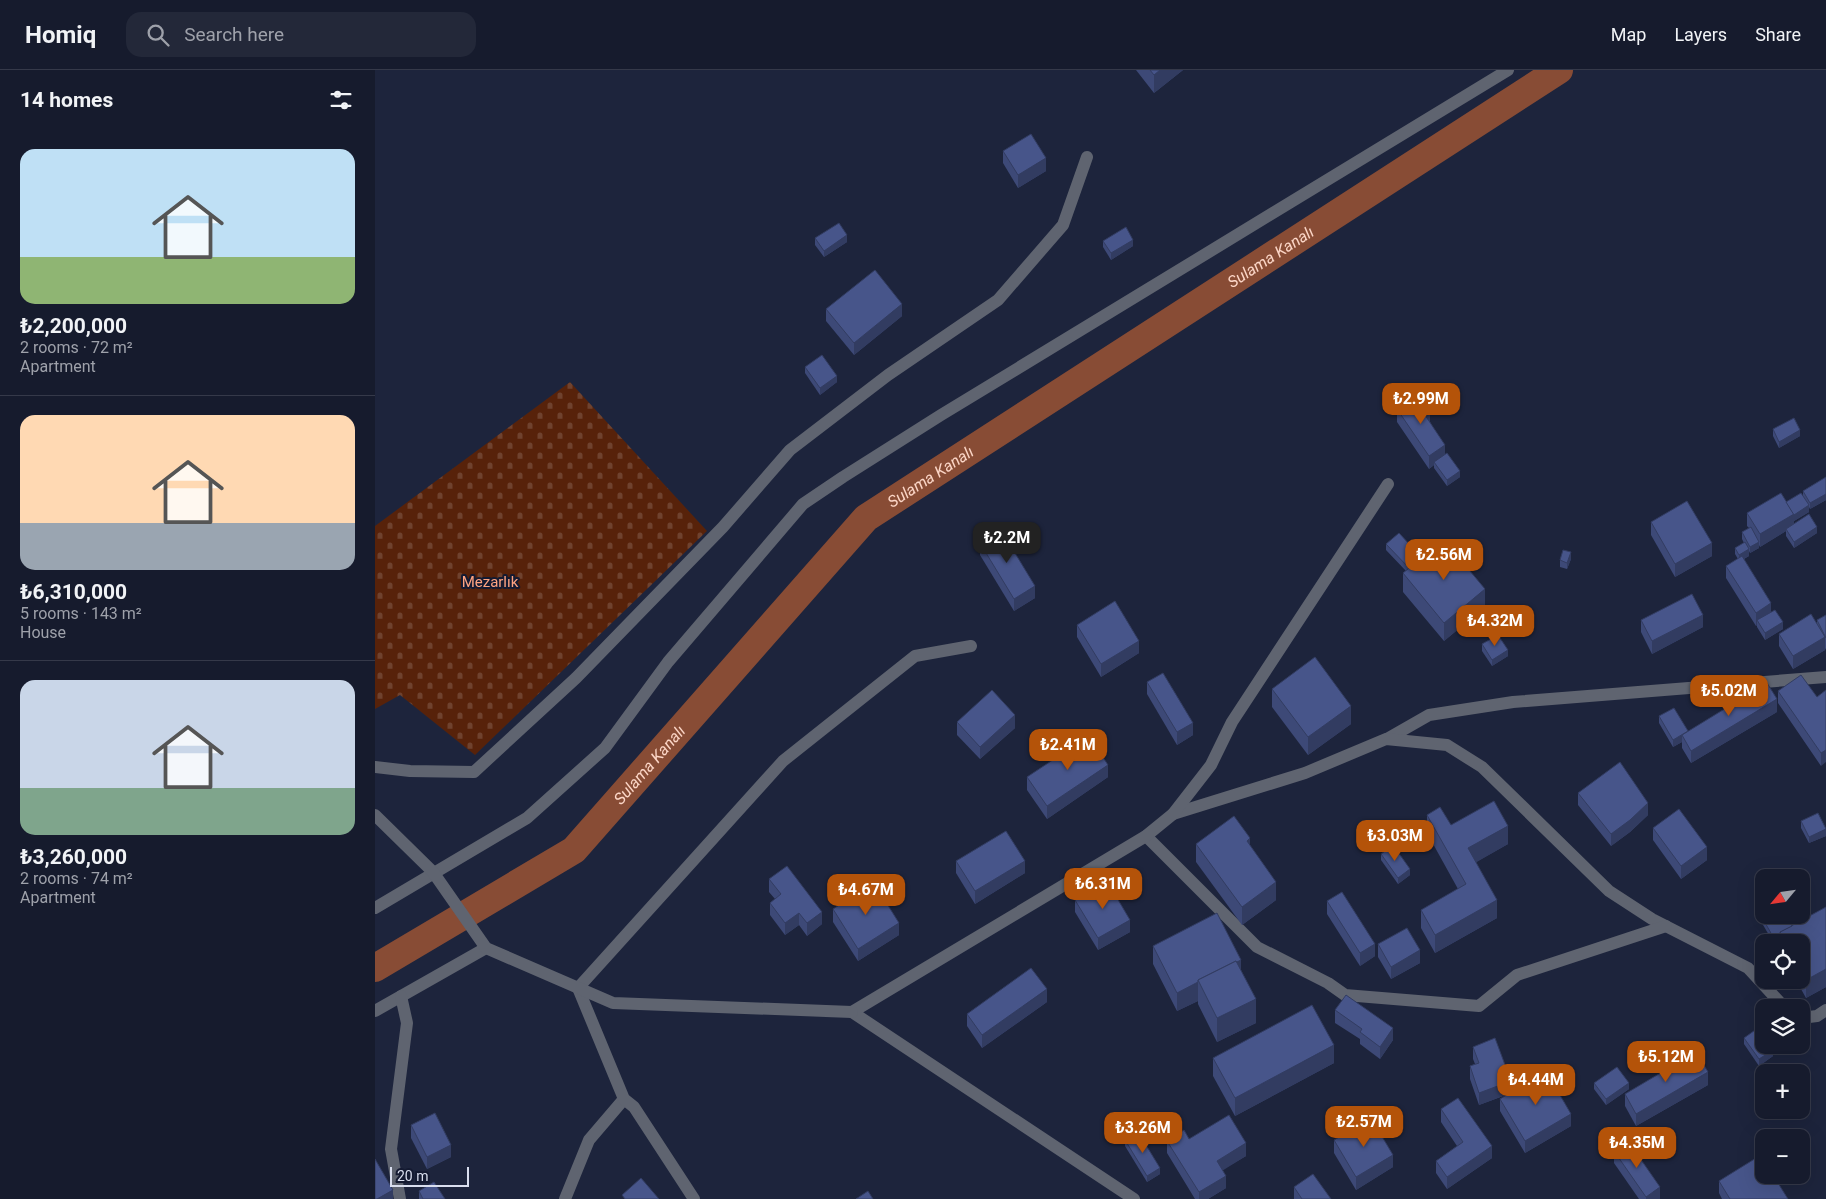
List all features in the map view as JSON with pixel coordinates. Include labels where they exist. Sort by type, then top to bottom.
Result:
[{"type":"street","points":[[375,908],[527,818],[605,748],[668,662],[803,504],[843,476],[941,415],[1508,70]]},
{"type":"street","points":[[375,767],[410,771],[474,772],[589,664],[723,527],[790,450],[888,375],[997,300],[1063,225],[1087,157]]},
{"type":"street","points":[[852,1012],[1146,836],[1173,814],[1211,765],[1232,722],[1388,484]]},
{"type":"street","points":[[578,988],[783,761],[915,656],[971,646]]},
{"type":"street","points":[[1173,814],[1305,773],[1387,739],[1429,715],[1513,702],[1826,677]]},
{"type":"street","points":[[1387,739],[1447,745],[1482,767],[1609,891],[1666,926],[1748,968],[1777,999]]},
{"type":"street","points":[[375,815],[433,872],[486,948],[613,1003],[852,1012],[1134,1199]]},
{"type":"street","points":[[1146,836],[1257,947],[1328,983],[1345,995],[1479,1006],[1517,974],[1666,926]]},
{"type":"street","points":[[375,1011],[486,948]]},
{"type":"street","points":[[578,988],[624,1100],[634,1106],[694,1199]]},
{"type":"street","points":[[400,1199],[391,1149],[407,1023],[401,996]]},
{"type":"street","points":[[1810,1017],[1817,1016],[1826,1010]]},
{"type":"street","points":[[565,1199],[589,1140],[624,1100]]},
{"type":"green space","name":"Mezarlık","points":[[570,382],[707,531],[475,755],[400,695],[375,709],[375,526]]},
{"type":"building","points":[[1150,70],[1160,70],[1154,75]]},
{"type":"building","points":[[1031,134],[1046,158],[1018,175],[1003,151]]},
{"type":"building","points":[[839,223],[847,235],[824,251],[815,238]]},
{"type":"building","points":[[1126,227],[1133,240],[1111,253],[1103,241]]},
{"type":"building","points":[[875,270],[902,304],[854,343],[826,309]]},
{"type":"building","points":[[822,355],[837,376],[820,388],[805,367]]},
{"type":"building","points":[[1418,395],[1430,412],[1425,415],[1445,445],[1429,456],[1397,409]]},
{"type":"building","points":[[1794,418],[1800,430],[1779,442],[1773,429]]},
{"type":"building","points":[[1447,453],[1460,471],[1447,480],[1434,462]]},
{"type":"building","points":[[1826,477],[1826,494],[1810,503],[1803,491]]},
{"type":"building","points":[[1781,493],[1794,514],[1760,534],[1747,513]]},
{"type":"building","points":[[1801,493],[1809,505],[1794,515],[1786,502]]},
{"type":"building","points":[[1687,501],[1712,543],[1675,564],[1651,522]]},
{"type":"building","points":[[1809,514],[1817,527],[1794,542],[1786,529]]},
{"type":"building","points":[[1751,527],[1759,542],[1750,547],[1742,532]]},
{"type":"building","points":[[1001,530],[1035,586],[1014,599],[980,543]]},
{"type":"building","points":[[1399,533],[1421,557],[1409,568],[1386,544]]},
{"type":"building","points":[[1444,540],[1485,589],[1444,623],[1403,573]]},
{"type":"building","points":[[1745,542],[1749,549],[1739,555],[1735,548]]},
{"type":"building","points":[[1563,550],[1571,552],[1567,563],[1560,560]]},
{"type":"building","points":[[1742,556],[1771,603],[1756,613],[1726,566]]},
{"type":"building","points":[[1692,594],[1703,615],[1652,641],[1641,620]]},
{"type":"building","points":[[1115,601],[1139,641],[1101,664],[1077,625]]},
{"type":"building","points":[[1775,610],[1783,622],[1765,633],[1757,620]]},
{"type":"building","points":[[1811,614],[1825,637],[1793,656],[1779,634]]},
{"type":"building","points":[[1826,615],[1826,638],[1817,620]]},
{"type":"building","points":[[1498,635],[1508,650],[1492,660],[1482,644]]},
{"type":"building","points":[[1315,657],[1351,706],[1308,737],[1272,689]]},
{"type":"building","points":[[1163,673],[1193,723],[1177,732],[1147,682]]},
{"type":"building","points":[[1801,675],[1817,697],[1826,690],[1826,750],[1821,753],[1778,691]]},
{"type":"building","points":[[1767,683],[1777,699],[1691,751],[1682,735]]},
{"type":"building","points":[[992,690],[1015,715],[980,747],[957,722]]},
{"type":"building","points":[[1674,708],[1688,731],[1673,740],[1659,716]]},
{"type":"building","points":[[1089,736],[1108,765],[1047,806],[1027,777]]},
{"type":"building","points":[[1620,762],[1648,803],[1611,834],[1578,793]]},
{"type":"building","points":[[1494,801],[1508,826],[1468,848],[1497,900],[1435,935],[1421,910],[1466,884],[1427,815],[1440,807],[1451,825]]},
{"type":"building","points":[[1679,809],[1707,847],[1681,866],[1653,828]]},
{"type":"building","points":[[1818,813],[1826,829],[1809,837],[1801,821]]},
{"type":"building","points":[[1234,816],[1250,838],[1247,841],[1276,882],[1242,907],[1196,844]]},
{"type":"building","points":[[1006,831],[1025,861],[975,891],[956,861]]},
{"type":"building","points":[[1393,845],[1410,869],[1398,878],[1381,854]]},
{"type":"building","points":[[787,866],[822,912],[807,923],[799,913],[785,923],[770,903],[781,894],[769,879]]},
{"type":"building","points":[[1107,881],[1130,920],[1098,938],[1075,900]]},
{"type":"building","points":[[874,883],[899,923],[858,949],[833,909]]},
{"type":"building","points":[[1342,892],[1375,944],[1360,953],[1327,901]]},
{"type":"building","points":[[1826,907],[1826,969],[1810,978],[1810,934],[1781,934],[1780,932],[1795,924],[1810,924],[1810,916]]},
{"type":"building","points":[[1217,913],[1241,960],[1198,980],[1198,982],[1177,993],[1153,946]]},
{"type":"building","points":[[1766,924],[1791,924],[1792,926],[1780,932],[1780,934],[1771,934]]},
{"type":"building","points":[[1407,928],[1420,950],[1391,967],[1378,944]]},
{"type":"building","points":[[1236,961],[1256,999],[1217,1018],[1198,980]]},
{"type":"building","points":[[1031,968],[1047,989],[982,1035],[967,1014]]},
{"type":"building","points":[[1346,995],[1393,1028],[1380,1047],[1360,1032],[1362,1029],[1335,1010]]},
{"type":"building","points":[[1312,1005],[1334,1045],[1235,1098],[1213,1058]]},
{"type":"building","points":[[1755,1030],[1755,1053],[1744,1038]]},
{"type":"building","points":[[1495,1038],[1511,1081],[1479,1093],[1470,1066],[1479,1063],[1473,1047]]},
{"type":"building","points":[[1696,1052],[1708,1072],[1636,1114],[1625,1094]]},
{"type":"building","points":[[1755,1054],[1767,1054],[1759,1059]]},
{"type":"building","points":[[1617,1067],[1629,1083],[1606,1099],[1594,1083]]},
{"type":"building","points":[[1546,1071],[1571,1114],[1525,1141],[1500,1099]]},
{"type":"building","points":[[1458,1098],[1492,1146],[1447,1177],[1436,1161],[1463,1142],[1441,1109]]},
{"type":"building","points":[[435,1113],[451,1145],[427,1157],[411,1125]]},
{"type":"building","points":[[1229,1115],[1246,1143],[1217,1161],[1226,1176],[1199,1192],[1167,1141],[1184,1130],[1189,1139]]},
{"type":"building","points":[[1371,1118],[1393,1155],[1356,1177],[1334,1140]]},
{"type":"building","points":[[1138,1132],[1160,1168],[1147,1176],[1125,1140]]},
{"type":"building","points":[[1628,1141],[1660,1187],[1646,1197],[1614,1151]]},
{"type":"building","points":[[375,1159],[393,1190],[377,1199],[375,1199]]},
{"type":"building","points":[[1755,1159],[1755,1184],[1779,1184],[1788,1199],[1730,1199],[1719,1181]]},
{"type":"building","points":[[1313,1174],[1331,1199],[1302,1199],[1294,1187]]},
{"type":"building","points":[[641,1178],[659,1199],[625,1199],[622,1195]]},
{"type":"building","points":[[434,1182],[445,1199],[423,1199],[419,1191]]},
{"type":"building","points":[[868,1191],[873,1199],[856,1199]]},
{"type":"waterway","name":"Sulama Kanalı","points":[[375,968],[574,850],[866,518],[1559,70]]}]
